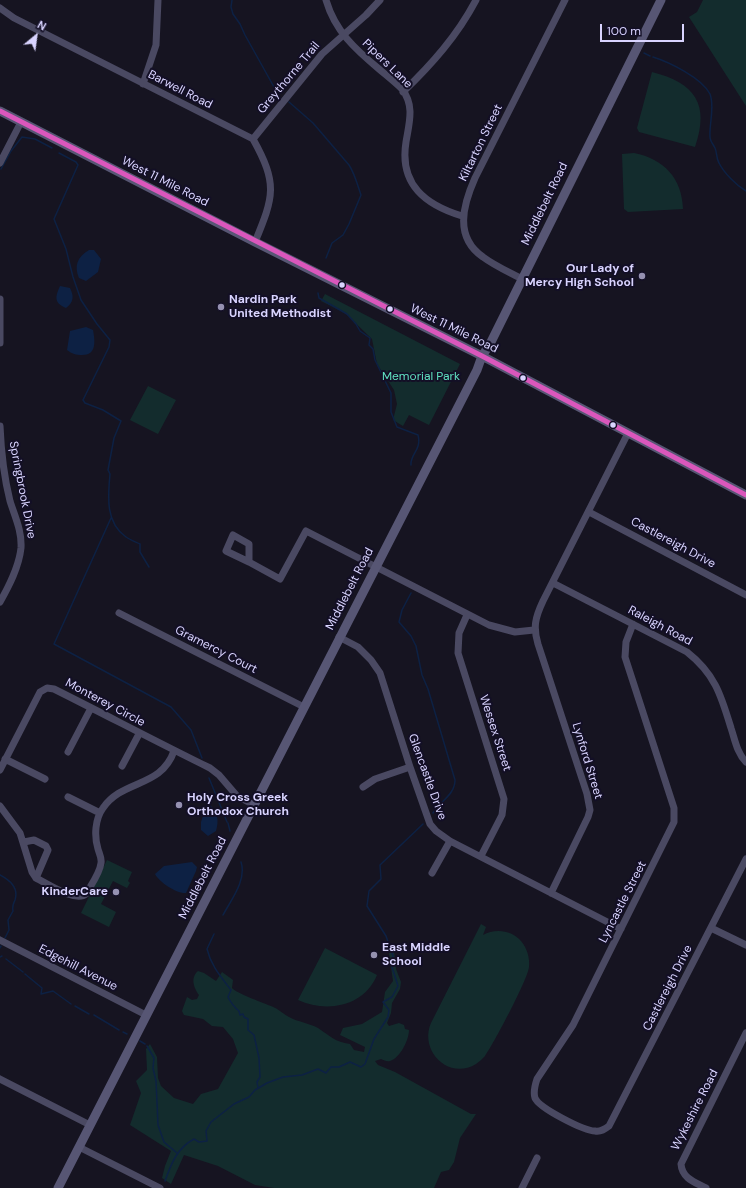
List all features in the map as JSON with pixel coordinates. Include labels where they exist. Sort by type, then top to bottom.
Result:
[{"type":"street","points":[[143,84],[156,45],[158,0]]},
{"type":"street","name":"Pipers Lane","points":[[326,0],[334,22],[342,35],[358,52],[403,92],[410,108],[411,117],[405,156],[411,182],[419,194],[433,205],[462,216]]},
{"type":"street","name":"Greythorne Trail","points":[[253,139],[305,73],[322,54],[366,15],[380,0]]},
{"type":"street","points":[[403,92],[433,62],[454,37],[476,0]]},
{"type":"street","name":"Kiltarton Street","points":[[522,279],[482,257],[473,248],[466,232],[462,216],[466,198],[475,178],[565,0]]},
{"type":"street","name":"Middlebelt Road","points":[[58,1188],[477,370],[482,356],[661,0]]},
{"type":"street","name":"Barwell Road","points":[[0,8],[14,18],[253,139]]},
{"type":"street","name":"West 11 Mile Road","points":[[0,111],[255,242],[482,356],[746,495]]},
{"type":"street","points":[[0,163],[21,122]]},
{"type":"street","points":[[253,139],[267,165],[271,184],[271,197],[255,242]]},
{"type":"street","points":[[0,299],[0,343]]},
{"type":"street","name":"Springbrook Drive","points":[[0,426],[6,481],[10,502],[19,527],[21,542],[15,569],[0,602]]},
{"type":"street","points":[[249,562],[280,579],[306,531],[467,615],[501,629],[515,632],[534,630],[539,611],[628,433]]},
{"type":"street","name":"Castlereigh Drive","points":[[589,512],[746,595]]},
{"type":"street","name":"Raleigh Road","points":[[553,583],[687,652],[706,669],[718,688],[736,745],[746,762]]},
{"type":"street","name":"Gramercy Court","points":[[119,613],[304,707]]},
{"type":"street","name":"Wessex Street","points":[[467,615],[459,633],[458,653],[504,799],[502,815],[481,856]]},
{"type":"street","name":"Lyncastle Street","points":[[609,1126],[604,1130],[589,1131],[560,1116],[540,1104],[535,1097],[535,1087],[544,1068],[573,1025],[671,832],[675,816],[625,657],[626,642],[633,624]]},
{"type":"street","name":"Lynford Street","points":[[534,630],[587,794],[590,810],[586,823],[551,893]]},
{"type":"street","name":"Glencastle Drive","points":[[339,637],[358,647],[371,660],[380,673],[430,824],[436,831],[450,841],[621,929]]},
{"type":"street","name":"Monterey Circle","points":[[0,770],[40,692],[47,688],[54,689],[139,734],[210,768],[219,775],[237,796],[254,805]]},
{"type":"street","points":[[68,752],[91,708]]},
{"type":"street","points":[[122,766],[139,734]]},
{"type":"street","points":[[0,806],[24,842],[32,872],[36,878],[75,897],[82,897],[86,894],[101,864],[96,839],[100,813],[111,797],[123,789],[143,783],[163,769],[171,760],[174,751]]},
{"type":"street","points":[[5,759],[45,779]]},
{"type":"street","points":[[364,787],[375,779],[410,767]]},
{"type":"street","points":[[68,797],[100,813]]},
{"type":"street","points":[[24,842],[34,840],[46,846],[48,850],[36,878]]},
{"type":"street","points":[[432,873],[450,841]]},
{"type":"street","name":"Castlereigh Drive","points":[[609,1126],[712,928],[746,859]]},
{"type":"street","points":[[712,928],[746,945]]},
{"type":"street","name":"Edgehill Avenue","points":[[0,940],[146,1015]]},
{"type":"street","name":"Wykeshire Road","points":[[706,1188],[685,1176],[682,1172],[681,1164],[746,1033]]},
{"type":"street","points":[[0,1078],[90,1124]]},
{"type":"street","points":[[79,1147],[160,1188]]},
{"type":"street","points":[[522,1188],[537,1158]]},
{"type":"green space","points":[[703,0],[746,0],[746,106],[689,17],[697,12]]},
{"type":"green space","points":[[652,72],[679,82],[688,89],[695,98],[699,107],[701,119],[695,147],[639,132],[637,128]]},
{"type":"green space","points":[[634,153],[654,160],[669,172],[675,179],[679,188],[683,209],[628,212],[624,209],[622,154]]},
{"type":"green space","name":"Memorial Park","points":[[325,294],[460,364],[429,425],[409,415],[403,426],[393,420],[397,404],[394,390],[377,364],[372,339],[345,313],[321,301]]},
{"type":"green space","points":[[148,386],[176,400],[158,434],[130,420]]},
{"type":"green space","points":[[107,860],[132,872],[128,881],[130,883],[127,888],[113,881],[101,904],[116,912],[109,927],[81,913]]},
{"type":"green space","points":[[481,924],[486,927],[483,935],[493,931],[503,931],[517,937],[528,953],[529,967],[517,998],[485,1056],[476,1064],[466,1068],[455,1069],[446,1066],[438,1060],[429,1043],[428,1033],[431,1023]]},
{"type":"green space","points":[[325,948],[377,975],[371,986],[363,994],[354,1000],[332,1006],[320,1006],[298,1000]]},
{"type":"green space","points":[[394,951],[396,969],[401,982],[400,989],[392,1003],[391,1013],[387,1023],[389,1026],[399,1023],[404,1025],[405,1029],[409,1030],[409,1034],[400,1053],[394,1059],[389,1061],[381,1059],[375,1061],[378,1065],[395,1072],[471,1114],[476,1114],[460,1138],[454,1162],[449,1170],[441,1172],[434,1188],[274,1188],[255,1185],[218,1166],[184,1155],[171,1184],[162,1178],[171,1151],[130,1125],[141,1093],[136,1081],[147,1070],[146,1049],[150,1044],[157,1057],[158,1078],[161,1086],[174,1098],[193,1104],[201,1094],[218,1089],[238,1053],[233,1039],[223,1027],[212,1026],[203,1019],[184,1015],[182,1011],[187,997],[192,1000],[197,999],[199,995],[194,986],[193,980],[198,971],[216,981],[222,972],[233,980],[232,988],[234,990],[274,1007],[292,1019],[318,1028],[336,1040],[350,1044],[354,1050],[364,1052],[365,1047],[340,1035],[343,1028],[362,1024],[382,1012],[385,992],[393,981],[389,953]]},
{"type":"water","points":[[89,250],[94,250],[101,259],[98,272],[86,281],[79,278],[77,266],[79,259]]},
{"type":"water","points":[[60,286],[70,288],[72,294],[72,301],[66,308],[59,304],[57,299],[57,293]]},
{"type":"water","points":[[86,327],[93,330],[93,350],[87,354],[78,355],[67,350],[70,331]]},
{"type":"water","points":[[210,805],[216,814],[217,824],[216,831],[208,836],[201,830],[201,822],[206,807]]},
{"type":"water","points":[[192,862],[197,867],[186,893],[178,892],[169,887],[155,874],[164,866]]},
{"type":"waterway","points":[[232,0],[231,7],[233,14],[240,24],[279,96]]},
{"type":"waterway","points":[[644,53],[650,56]]},
{"type":"waterway","points":[[653,57],[684,71],[706,88],[710,94],[712,104],[710,138],[716,150],[718,161],[724,171],[738,186],[746,191]]},
{"type":"waterway","points":[[289,102],[313,123],[349,165],[361,195],[343,235],[332,243],[326,258]]},
{"type":"waterway","points":[[1,169],[11,151],[22,137],[35,139],[52,148]]},
{"type":"waterway","points":[[59,153],[76,162],[78,165],[54,219],[66,249],[81,300],[110,340],[109,347],[83,400],[85,403],[103,410],[121,421],[114,438],[108,470],[110,474],[109,508],[114,524],[119,531],[128,538],[140,544],[140,552],[149,567]]},
{"type":"waterway","points":[[318,293],[319,298],[347,314],[360,331],[370,338],[369,345],[373,349],[375,360],[391,393],[391,412],[397,427],[418,435],[419,440],[411,461],[411,465]]},
{"type":"waterway","points":[[111,518],[54,644],[171,707],[191,730],[202,758]]},
{"type":"waterway","points":[[411,593],[402,610],[399,622],[411,636],[416,646],[422,675],[428,689],[455,780],[453,790],[433,813]]},
{"type":"waterway","points":[[209,778],[227,822]]},
{"type":"waterway","points":[[228,823],[230,831]]},
{"type":"waterway","points":[[165,1181],[175,1157],[183,1147],[194,1139],[199,1142],[207,1141],[206,1131],[211,1122],[234,1104],[249,1097],[255,1090],[267,1083],[283,1077],[302,1075],[318,1069],[326,1073],[331,1067],[339,1067],[350,1062],[361,1067],[365,1064],[374,1039],[388,1017],[389,1010],[383,1002],[392,997],[398,986],[392,967],[393,956],[386,936],[367,906],[369,891],[381,879],[380,865],[423,824]]},
{"type":"waterway","points":[[223,915],[240,883],[242,876],[241,862]]},
{"type":"waterway","points":[[0,875],[7,879],[16,891],[13,911],[8,920],[9,930],[5,938]]},
{"type":"waterway","points":[[214,934],[207,949],[214,966],[231,990],[228,997],[229,999],[239,1011],[240,1015],[243,1014],[244,1017],[248,1019],[248,1030],[254,1035],[259,1058],[260,1077],[257,1082],[258,1088]]},
{"type":"waterway","points":[[6,959],[23,972]]},
{"type":"waterway","points":[[25,974],[42,988],[41,994],[53,991],[71,1004]]},
{"type":"waterway","points":[[75,1006],[89,1014]]},
{"type":"waterway","points":[[94,1015],[119,1030]]},
{"type":"waterway","points":[[123,1032],[127,1034]]},
{"type":"waterway","points":[[140,1041],[145,1044]]},
{"type":"waterway","points":[[147,1046],[154,1058],[153,1068],[156,1081],[158,1125],[164,1142],[177,1153]]},
{"type":"transit line","points":[[0,111],[482,356],[746,495]]},
{"type":"place","name":"Our Lady of Mercy High School","points":[[642,276]]},
{"type":"place","name":"Nardin Park United Methodist","points":[[221,307]]},
{"type":"place","name":"Holy Cross Greek Orthodox Church","points":[[179,805]]},
{"type":"place","name":"KinderCare","points":[[116,892]]},
{"type":"place","name":"East Middle School","points":[[374,955]]}]
